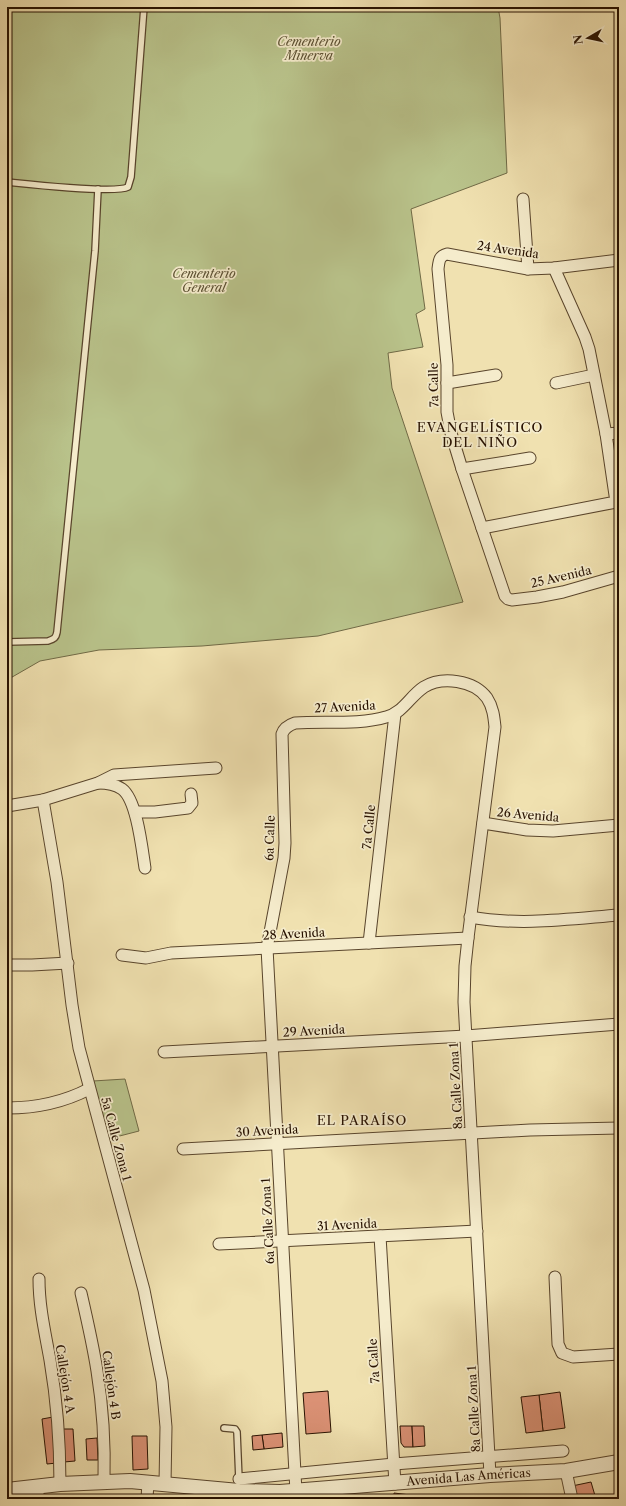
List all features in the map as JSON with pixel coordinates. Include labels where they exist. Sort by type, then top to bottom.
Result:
[{"type":"street","points":[[523,199],[528,269]]},
{"type":"street","name":"24 Avenida","points":[[441,256],[452,254],[528,269],[554,268],[619,260]]},
{"type":"street","name":"7a Calle","points":[[441,256],[439,259],[438,269],[447,365],[447,412],[451,433],[505,596],[508,599]]},
{"type":"street","points":[[482,528],[616,502],[606,434],[585,337],[554,268]]},
{"type":"street","points":[[447,384],[496,375]]},
{"type":"street","points":[[556,383],[594,375]]},
{"type":"street","points":[[606,434],[619,432]]},
{"type":"street","points":[[462,469],[530,458]]},
{"type":"street","name":"25 Avenida","points":[[508,599],[512,600],[563,592],[619,576]]},
{"type":"street","name":"27 Avenida","points":[[285,728],[295,723],[384,718],[395,714],[422,688],[432,683],[444,681],[470,685],[480,690],[487,698]]},
{"type":"street","name":"8a Calle Zona 1","points":[[487,698],[494,716],[496,727],[470,917],[465,966],[464,1002],[490,1475]]},
{"type":"street","name":"7a Calle","points":[[369,943],[395,714]]},
{"type":"street","name":"6a Calle","points":[[267,948],[284,858],[285,822],[281,738],[285,728]]},
{"type":"street","points":[[7,806],[43,800],[98,783],[107,778],[124,774],[216,768]]},
{"type":"street","points":[[98,783],[115,785],[122,788],[128,794],[135,812],[145,868]]},
{"type":"street","points":[[135,812],[183,810],[188,808],[192,803],[191,794]]},
{"type":"street","name":"5a Calle Zona 1","points":[[43,800],[57,882],[75,1028],[89,1089],[134,1252],[157,1352],[165,1404],[165,1484]]},
{"type":"street","name":"26 Avenida","points":[[483,823],[527,830],[553,832],[619,825]]},
{"type":"street","points":[[470,917],[505,922],[526,922],[619,916]]},
{"type":"street","name":"28 Avenida","points":[[122,955],[146,958],[171,953],[468,938]]},
{"type":"street","name":"6a Calle Zona 1","points":[[267,948],[296,1492]]},
{"type":"street","points":[[7,965],[68,963]]},
{"type":"street","points":[[466,1036],[619,1024]]},
{"type":"street","name":"29 Avenida","points":[[164,1052],[466,1036]]},
{"type":"street","points":[[7,1108],[51,1103],[78,1095],[89,1089]]},
{"type":"street","name":"30 Avenida","points":[[183,1149],[472,1133],[619,1128]]},
{"type":"street","name":"31 Avenida","points":[[219,1244],[477,1231]]},
{"type":"street","name":"7a Calle","points":[[380,1236],[395,1484]]},
{"type":"street","points":[[555,1277],[558,1344],[562,1353],[573,1357],[619,1354]]},
{"type":"street","name":"Callejón 4 A","points":[[39,1279],[40,1309],[50,1359],[57,1414],[60,1452],[60,1484]]},
{"type":"street","name":"Callejón 4 B","points":[[81,1293],[97,1371],[101,1403],[105,1454],[104,1482]]},
{"type":"street","points":[[239,1490],[266,1477],[295,1473],[563,1451]]},
{"type":"street","name":"Avenida Las Américas","points":[[7,1490],[38,1493],[60,1484],[148,1482],[260,1492],[329,1494],[395,1484],[490,1475],[566,1471],[619,1462]]},
{"type":"street","points":[[566,1471],[572,1499]]},
{"type":"street","points":[[146,1499],[148,1482]]},
{"type":"lane","points":[[7,182],[98,189],[124,189],[128,186],[130,182],[144,7]]},
{"type":"lane","points":[[7,642],[48,641],[53,640],[58,632],[94,259],[98,189]]},
{"type":"lane","points":[[224,1428],[236,1429],[237,1432],[239,1490]]},
{"type":"green space","name":"Cementerio General","points":[[7,7],[498,7],[500,18],[507,173],[411,209],[425,309],[416,314],[423,347],[388,353],[392,388],[463,602],[318,636],[202,646],[99,650],[40,661],[7,680]]},
{"type":"green space","points":[[125,1079],[139,1131],[108,1139],[93,1081]]},
{"type":"building","points":[[328,1391],[331,1432],[306,1434],[303,1393]]},
{"type":"building","points":[[560,1392],[565,1428],[543,1431],[539,1395]]},
{"type":"building","points":[[539,1395],[543,1431],[526,1433],[521,1397]]},
{"type":"building","points":[[53,1417],[57,1463],[47,1464],[42,1419]]},
{"type":"building","points":[[400,1426],[412,1426],[413,1447],[404,1447],[401,1443]]},
{"type":"building","points":[[412,1426],[424,1426],[425,1446],[413,1447]]},
{"type":"building","points":[[63,1429],[73,1429],[75,1461],[64,1462]]},
{"type":"building","points":[[282,1433],[283,1447],[264,1449],[262,1435]]},
{"type":"building","points":[[262,1435],[264,1449],[253,1450],[252,1436]]},
{"type":"building","points":[[132,1436],[147,1436],[148,1469],[133,1470]]},
{"type":"building","points":[[97,1438],[98,1460],[87,1460],[86,1439]]},
{"type":"building","points":[[591,1482],[596,1499],[575,1499],[572,1486]]},
{"type":"building","points":[[394,1493],[435,1498],[394,1499]]},
{"type":"district","name":"EVANGELÍSTICO DEL NIÑO","points":[[480,434]]},
{"type":"district","name":"EL PARAÍSO","points":[[362,1120]]},
{"type":"park label","name":"Cementerio Minerva","points":[[309,49]]}]
